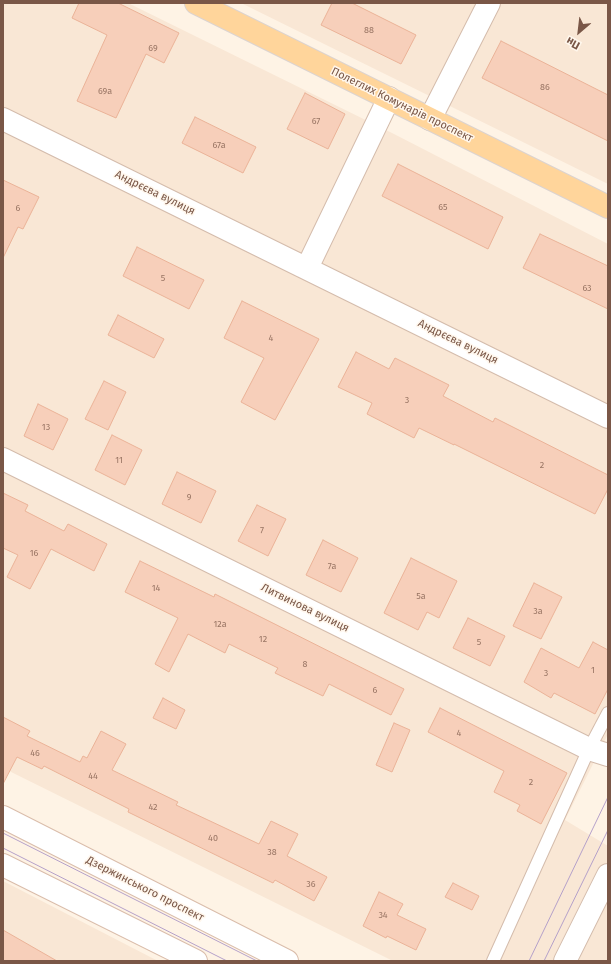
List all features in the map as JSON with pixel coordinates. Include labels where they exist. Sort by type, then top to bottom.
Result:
[{"type":"main road","name":"Полеглих Комунарів проспект","points":[[196,3],[608,207]]},
{"type":"street","points":[[430,120],[489,3]]},
{"type":"street","points":[[307,268],[389,98]]},
{"type":"street","name":"Андрєєва вулиця","points":[[3,118],[608,417]]},
{"type":"street","name":"Литвинова вулиця","points":[[3,459],[599,752]]},
{"type":"street","name":"Дзержинського проспект","points":[[3,817],[288,961]]},
{"type":"street","points":[[3,865],[196,961]]},
{"type":"street","points":[[565,961],[608,875]]},
{"type":"lane","points":[[493,961],[599,752],[608,713]]},
{"type":"shaded area","points":[[3,3],[128,3],[394,134],[608,244],[608,734],[565,820],[608,846],[608,961],[393,961],[3,768]]},
{"type":"shaded area","points":[[241,3],[608,3],[608,184]]},
{"type":"shaded area","points":[[3,881],[158,961],[3,961]]},
{"type":"building","points":[[79,3],[118,3],[179,33],[164,63],[146,54],[116,118],[77,101],[107,35],[72,18]]},
{"type":"building","points":[[332,3],[352,3],[416,35],[401,64],[321,25]]},
{"type":"building","points":[[501,41],[608,95],[608,141],[482,78]]},
{"type":"building","points":[[305,93],[345,114],[328,149],[287,129]]},
{"type":"building","points":[[195,117],[256,147],[243,173],[182,143]]},
{"type":"building","points":[[398,164],[503,217],[488,249],[382,196]]},
{"type":"building","points":[[3,180],[39,197],[23,229],[18,227],[3,258]]},
{"type":"building","points":[[540,234],[608,266],[608,309],[523,268]]},
{"type":"building","points":[[137,247],[204,280],[189,309],[123,276]]},
{"type":"building","points":[[242,301],[319,339],[275,420],[241,402],[264,358],[224,338]]},
{"type":"building","points":[[118,315],[164,339],[154,358],[108,335]]},
{"type":"building","points":[[356,352],[389,369],[395,358],[449,385],[443,396],[493,422],[495,418],[608,475],[608,489],[595,514],[419,428],[414,438],[367,414],[372,403],[338,387]]},
{"type":"building","points":[[104,381],[126,392],[108,430],[85,419]]},
{"type":"building","points":[[38,404],[68,419],[53,450],[24,436]]},
{"type":"building","points":[[112,435],[142,450],[125,485],[95,470]]},
{"type":"building","points":[[177,472],[216,491],[201,523],[162,504]]},
{"type":"building","points":[[3,493],[28,505],[25,511],[64,531],[68,524],[107,544],[94,571],[51,549],[30,589],[7,577],[18,555],[3,548]]},
{"type":"building","points":[[257,505],[286,519],[268,556],[238,541]]},
{"type":"building","points":[[323,540],[358,558],[341,592],[306,575]]},
{"type":"building","points":[[411,558],[457,581],[439,618],[427,612],[418,630],[384,613]]},
{"type":"building","points":[[140,561],[214,597],[215,594],[404,689],[391,715],[329,684],[323,696],[275,673],[278,668],[229,644],[225,653],[188,634],[169,672],[155,664],[178,618],[125,592]]},
{"type":"building","points":[[534,583],[562,597],[541,639],[513,626]]},
{"type":"building","points":[[468,618],[505,636],[490,666],[453,648]]},
{"type":"building","points":[[593,642],[608,650],[608,689],[595,714],[554,693],[551,698],[524,682],[541,648],[579,668]]},
{"type":"building","points":[[163,698],[185,710],[176,729],[153,718]]},
{"type":"building","points":[[440,708],[567,773],[541,824],[517,811],[520,805],[494,792],[504,771],[428,732]]},
{"type":"building","points":[[3,717],[30,731],[27,736],[80,762],[83,756],[87,758],[101,731],[126,744],[112,770],[178,802],[176,805],[259,844],[271,821],[298,834],[287,856],[327,877],[314,901],[275,880],[273,883],[128,812],[129,809],[44,766],[42,769],[17,757],[3,784]]},
{"type":"building","points":[[394,723],[410,730],[392,772],[376,765]]},
{"type":"building","points":[[453,883],[479,896],[472,910],[445,897]]},
{"type":"building","points":[[379,892],[403,904],[397,915],[426,929],[416,950],[387,936],[386,938],[363,926]]},
{"type":"building","points":[[3,930],[57,961],[3,961]]},
{"type":"tram line","points":[[529,961],[608,797]]},
{"type":"tram line","points":[[544,961],[608,830]]},
{"type":"tram line","points":[[3,833],[257,961]]},
{"type":"tram line","points":[[3,848],[227,961]]}]
